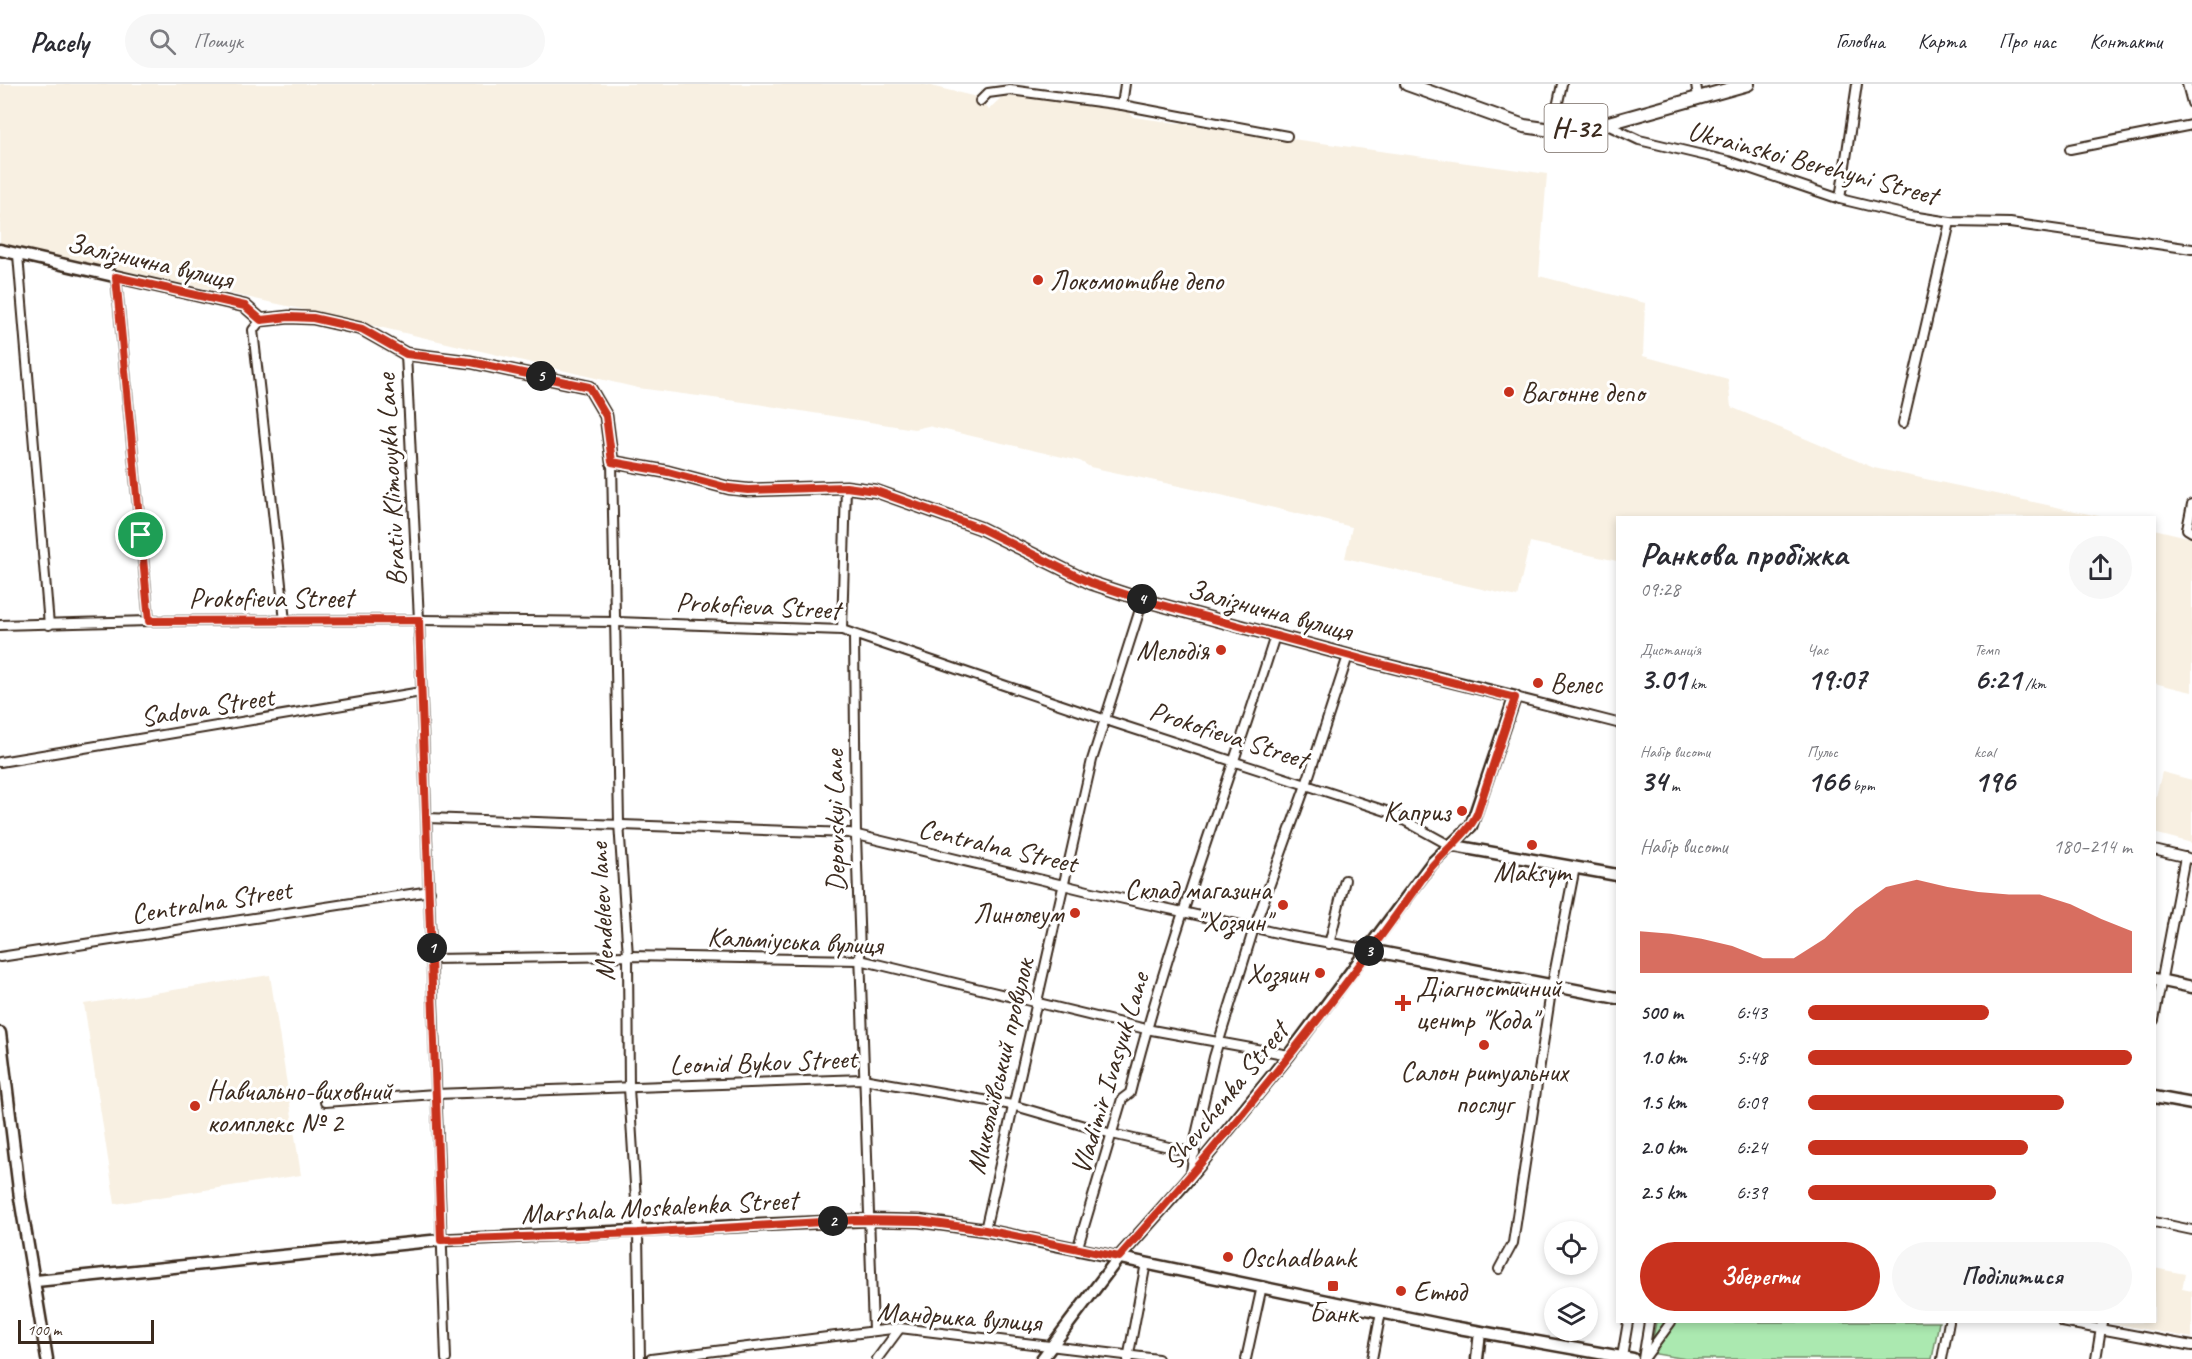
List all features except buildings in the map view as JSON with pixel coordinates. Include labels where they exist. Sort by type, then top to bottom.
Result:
[{"type":"main road","name":"Н-32","points":[[1407,84],[1524,126],[1552,130],[1605,124],[1697,90],[1748,84]]},
{"type":"street","points":[[1122,105],[1125,84]]},
{"type":"street","points":[[1552,130],[1562,84]]},
{"type":"street","points":[[1840,198],[1857,84]]},
{"type":"street","points":[[2187,84],[2192,104]]},
{"type":"street","points":[[980,101],[988,93],[1010,90],[1122,105],[1287,136]]},
{"type":"street","name":"Ukrainskoi Berehyni Street","points":[[1605,124],[1639,140],[1728,161],[1840,198],[1911,216],[1950,222],[2010,223],[2192,249]]},
{"type":"street","points":[[2070,149],[2192,125]]},
{"type":"street","points":[[1903,423],[1950,222]]},
{"type":"street","name":"Залізнична вулиця","points":[[0,250],[245,306],[261,320],[289,317],[313,318],[362,329],[406,354],[471,362],[589,387],[606,416],[612,462],[738,489],[846,487],[876,491],[980,528],[1082,579],[1143,600],[1348,656],[1616,723]]},
{"type":"street","points":[[18,255],[49,625]]},
{"type":"street","points":[[116,277],[149,621]]},
{"type":"street","points":[[261,320],[253,330],[285,621]]},
{"type":"street","name":"Brativ Klimovykh Lane","points":[[406,354],[430,891],[435,1094],[446,1359]]},
{"type":"street","name":"Mendeleev lane","points":[[612,462],[617,622],[619,823],[628,956],[629,1088],[638,1233],[639,1359]]},
{"type":"street","points":[[842,630],[846,487]]},
{"type":"street","points":[[2192,504],[2187,529],[2192,532]]},
{"type":"street","name":"Миколаївський провулок","points":[[985,1230],[1092,760],[1143,600]]},
{"type":"street","name":"Prokofieva Street","points":[[0,626],[149,621],[419,620],[617,622],[842,630],[854,636],[1106,720],[1389,812],[1449,845],[1616,875]]},
{"type":"street","name":"Depovskyi Lane","points":[[854,636],[856,836],[873,1330]]},
{"type":"street","name":"Vladimir Ivasyuk Lane","points":[[1077,1250],[1122,1099],[1130,1093],[1146,1029],[1182,912],[1236,762],[1275,636]]},
{"type":"street","points":[[1191,1176],[1196,1135],[1219,1041],[1254,928],[1306,784],[1348,656]]},
{"type":"street","name":"Sadova Street","points":[[0,762],[421,692]]},
{"type":"street","name":"Shevchenka Street","points":[[1042,1359],[1119,1257],[1191,1176],[1289,1055],[1370,950],[1432,863],[1471,826],[1515,698]]},
{"type":"street","name":"Centralna Street","points":[[427,818],[849,832],[856,836],[1065,886],[1254,928],[1616,998]]},
{"type":"street","points":[[2156,850],[2189,858],[2158,980],[2156,1000]]},
{"type":"street","points":[[1499,1269],[1514,1243],[1552,985],[1575,867]]},
{"type":"street","points":[[1329,944],[1346,880]]},
{"type":"street","name":"Centralna Street","points":[[0,957],[430,891]]},
{"type":"street","name":"Кальміуська вулиця","points":[[432,959],[499,960],[628,956],[860,960],[1146,1029],[1289,1055]]},
{"type":"street","points":[[2158,980],[2192,987]]},
{"type":"street","points":[[0,1033],[20,1198],[36,1281],[47,1359]]},
{"type":"street","name":"Leonid Bykov Street","points":[[325,1102],[435,1094],[863,1079],[1012,1105],[1112,1134],[1195,1153]]},
{"type":"street","points":[[2156,1097],[2192,1104]]},
{"type":"street","name":"Marshala Moskalenka Street","points":[[36,1281],[441,1240],[638,1233],[869,1220],[919,1221],[985,1230],[1588,1355],[1619,1358]]},
{"type":"street","points":[[2156,1222],[2192,1230]]},
{"type":"street","points":[[1128,1357],[1146,1263]]},
{"type":"street","points":[[1246,1359],[1262,1286]]},
{"type":"street","points":[[1372,1359],[1381,1312]]},
{"type":"street","points":[[1619,1358],[1628,1323]]},
{"type":"street","points":[[1643,1359],[1649,1323]]},
{"type":"street","points":[[1643,1359],[1670,1323]]},
{"type":"street","points":[[1942,1359],[1949,1323]]},
{"type":"street","points":[[2075,1323],[2102,1325],[2192,1346]]},
{"type":"street","points":[[2096,1359],[2102,1325]]},
{"type":"street","points":[[877,1359],[900,1328]]},
{"type":"street","name":"Мандрика вулиця","points":[[651,1359],[900,1328],[1158,1359]]},
{"type":"street","points":[[1477,1359],[1480,1332]]},
{"type":"shaded area","points":[[0,84],[922,84],[977,97],[989,109],[1005,94],[1129,111],[1133,117],[1547,174],[1539,276],[1645,303],[1643,356],[1728,379],[1731,407],[1874,468],[2098,516],[1616,516],[1616,561],[1530,542],[1517,597],[1345,558],[1352,527],[1221,495],[1090,467],[1080,461],[928,426],[914,429],[638,388],[324,314],[0,244]]},
{"type":"shaded area","points":[[2156,529],[2192,538],[2192,692],[2156,683]]},
{"type":"shaded area","points":[[2162,772],[2192,780],[2192,843],[2156,834],[2156,797]]},
{"type":"shaded area","name":"Навчально-виховний комплекс № 2","points":[[270,975],[301,1175],[115,1204],[84,1004]]},
{"type":"shaded area","points":[[2156,1268],[2185,1274],[2182,1289],[2192,1291],[2192,1338],[2111,1323],[2156,1323]]},
{"type":"green space","points":[[1656,1323],[1939,1323],[1932,1359],[1686,1359],[1650,1353]]},
{"type":"place","name":"Локомотивне депо","points":[[1038,280]]},
{"type":"place","name":"Вагонне депо","points":[[1509,392]]},
{"type":"place","name":"Мелодія","points":[[1221,650]]},
{"type":"place","name":"Велес","points":[[1538,683]]},
{"type":"place","name":"Каприз","points":[[1462,811]]},
{"type":"place","name":"Maksym","points":[[1532,845]]},
{"type":"place","name":"Склад магазина \"Хозяин\"","points":[[1283,905]]},
{"type":"place","name":"Линолеум","points":[[1075,913]]},
{"type":"place","name":"Хозяин","points":[[1320,973]]},
{"type":"place","name":"Діагностичний центр \"Кода\"","points":[[1403,1003]]},
{"type":"place","name":"Салон ритуальних послуг","points":[[1484,1045]]},
{"type":"place","name":"Навчально-виховний комплекс № 2","points":[[195,1106]]},
{"type":"place","name":"Oschadbank","points":[[1228,1257]]},
{"type":"place","name":"Банк","points":[[1333,1286]]},
{"type":"place","name":"Етюд","points":[[1401,1291]]},
{"type":"route","points":[[116,277],[245,306],[261,320],[289,317],[313,318],[362,329],[406,354],[471,362],[589,387],[606,416],[612,462],[668,472],[729,488],[748,490],[846,487],[876,491],[980,528],[1091,583],[1143,600],[1515,698],[1471,826],[1432,863],[1406,902],[1289,1055],[1184,1184],[1119,1257],[955,1225],[882,1220],[638,1233],[441,1240],[419,620],[149,621],[141,535],[116,277]]}]
